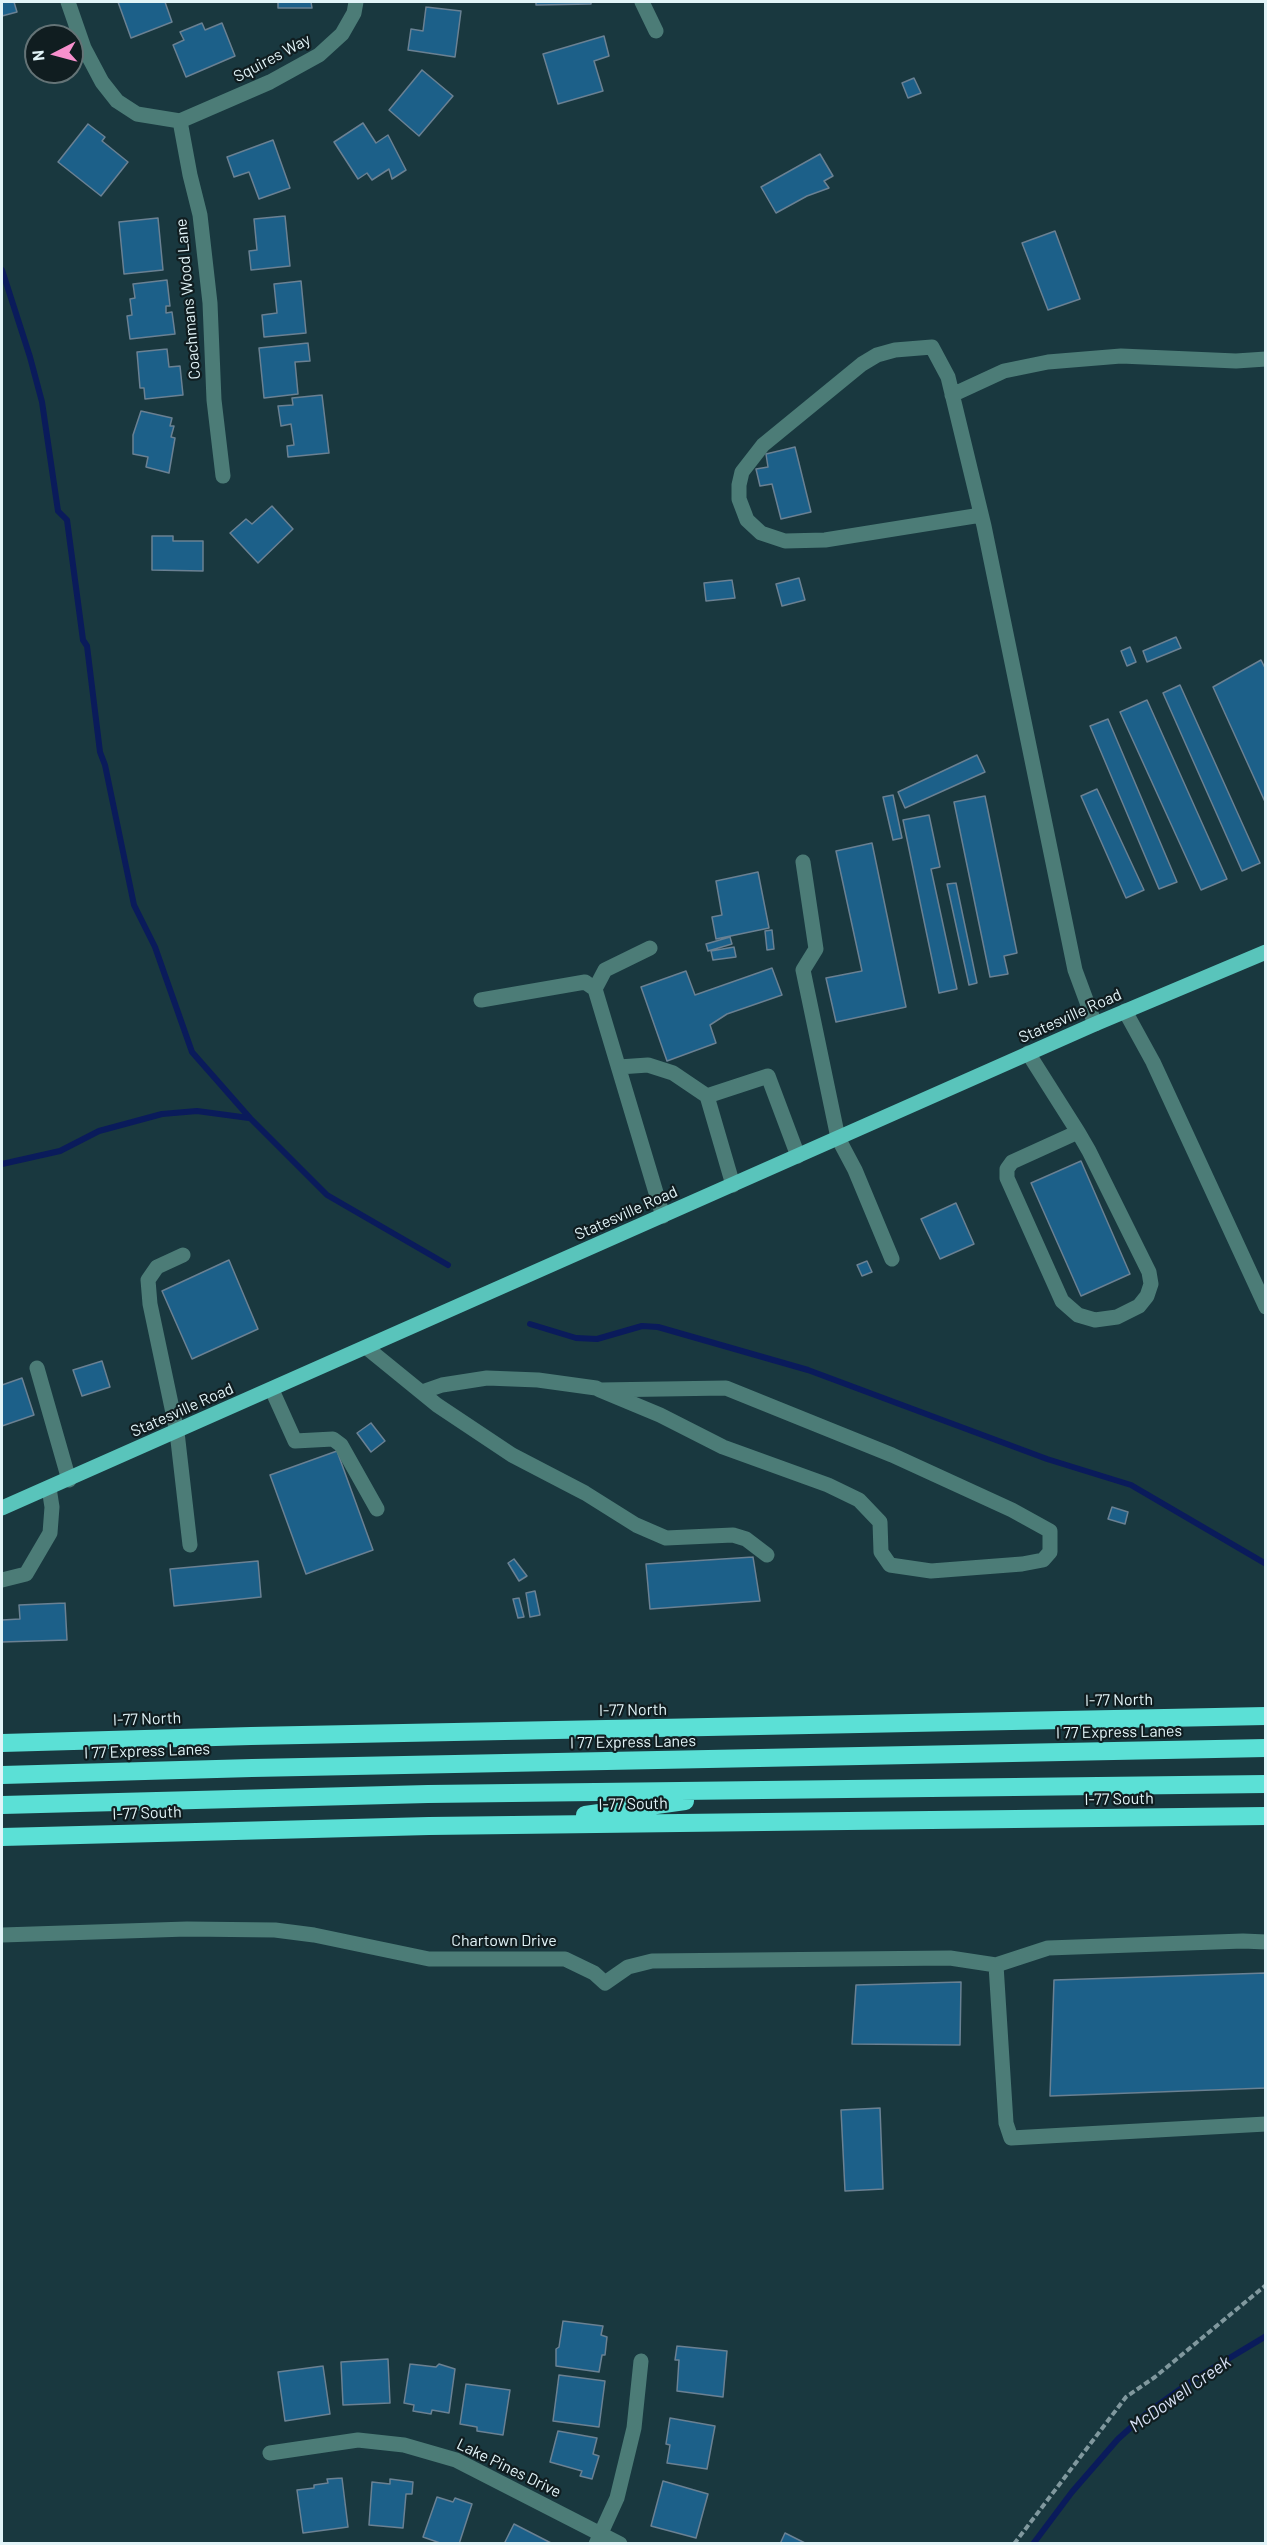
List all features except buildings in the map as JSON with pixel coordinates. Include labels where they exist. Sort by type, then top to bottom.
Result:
[{"type":"highway","name":"I-77 North","points":[[2,1743],[1266,1716]]},
{"type":"highway","name":"I 77 Express Lanes","points":[[2,1775],[1266,1748]]},
{"type":"highway","points":[[2,1805],[264,1798],[1266,1784]]},
{"type":"highway","points":[[509,1825],[761,1791]]},
{"type":"highway","name":"I-77 South","points":[[2,1837],[509,1825],[1266,1816]]},
{"type":"main road","name":"Statesville Road","points":[[2,1508],[1028,1053],[1266,952]]},
{"type":"street","points":[[68,2],[84,48],[102,82],[117,101],[136,114],[180,121]]},
{"type":"street","name":"Squires Way","points":[[180,121],[270,82],[319,55],[342,34],[354,13],[356,2]]},
{"type":"street","points":[[642,2],[656,31]]},
{"type":"street","name":"Coachmans Wood Lane","points":[[180,121],[200,215],[211,313],[214,400],[223,477]]},
{"type":"street","points":[[981,515],[825,540],[785,541],[772,538],[754,528],[742,510],[739,499],[741,472],[763,445],[842,378],[877,355],[895,350],[932,347],[948,377],[981,515],[1076,970],[1095,1024]]},
{"type":"street","points":[[952,395],[1004,370],[1048,362],[1121,356],[1236,361],[1266,360]]},
{"type":"street","points":[[804,862],[816,949],[803,970],[838,1138],[855,1170],[892,1259]]},
{"type":"street","points":[[595,989],[606,970],[650,948]]},
{"type":"street","points":[[481,1000],[585,982],[595,989],[663,1216]]},
{"type":"street","points":[[1125,1011],[1153,1062],[1266,1307]]},
{"type":"street","points":[[1028,1053],[1078,1132],[1149,1272],[1151,1284],[1147,1296],[1139,1306],[1117,1317],[1095,1320],[1078,1315],[1062,1301],[1007,1178],[1007,1169],[1012,1162],[1078,1132]]},
{"type":"street","points":[[619,1067],[648,1065],[673,1073],[707,1096],[733,1185]]},
{"type":"street","points":[[707,1096],[768,1076],[798,1156]]},
{"type":"street","points":[[183,1255],[157,1267],[148,1280],[150,1304],[177,1432],[190,1545]]},
{"type":"street","points":[[367,1348],[437,1405],[512,1455],[585,1493],[636,1525],[666,1538],[733,1535],[746,1539],[767,1555]]},
{"type":"street","points":[[37,1368],[69,1480]]},
{"type":"street","points":[[422,1392],[442,1385],[487,1378],[538,1380],[600,1390],[726,1388],[892,1455],[1012,1510],[1050,1531],[1050,1552],[1043,1560],[931,1571],[890,1565],[880,1552],[880,1522],[859,1500],[828,1485],[723,1447],[660,1415],[600,1390]]},
{"type":"street","points":[[272,1390],[295,1441],[333,1439],[341,1445],[377,1509]]},
{"type":"street","points":[[2,1580],[26,1574],[50,1533],[52,1507],[49,1488]]},
{"type":"street","name":"Chartown Drive","points":[[2,1935],[187,1929],[275,1930],[314,1935],[429,1959],[564,1959],[586,1969],[605,1983],[628,1966],[652,1961],[950,1958],[996,1965]]},
{"type":"street","points":[[1266,1942],[1048,1948],[996,1965],[1006,2123],[1011,2138],[1266,2124]]},
{"type":"street","points":[[599,2539],[616,2498],[634,2428],[641,2361]]},
{"type":"street","name":"Lake Pines Drive","points":[[270,2453],[358,2440],[404,2445],[456,2460],[599,2539],[620,2544]]},
{"type":"path","points":[[1014,2544],[1126,2397],[1155,2377],[1266,2285]]},
{"type":"waterway","points":[[2,270],[42,402],[58,511],[67,520],[83,640],[87,646],[100,752],[105,765],[134,905],[155,947],[192,1052],[250,1118],[327,1195],[448,1265]]},
{"type":"waterway","points":[[2,1164],[60,1151],[99,1131],[162,1114],[197,1111],[249,1118]]},
{"type":"waterway","points":[[530,1324],[576,1338],[597,1339],[642,1326],[658,1327],[808,1370],[1047,1459],[1131,1485],[1266,1564]]},
{"type":"waterway","name":"McDowell Creek","points":[[1033,2544],[1072,2492],[1118,2439],[1147,2413],[1193,2380],[1266,2336]]}]
